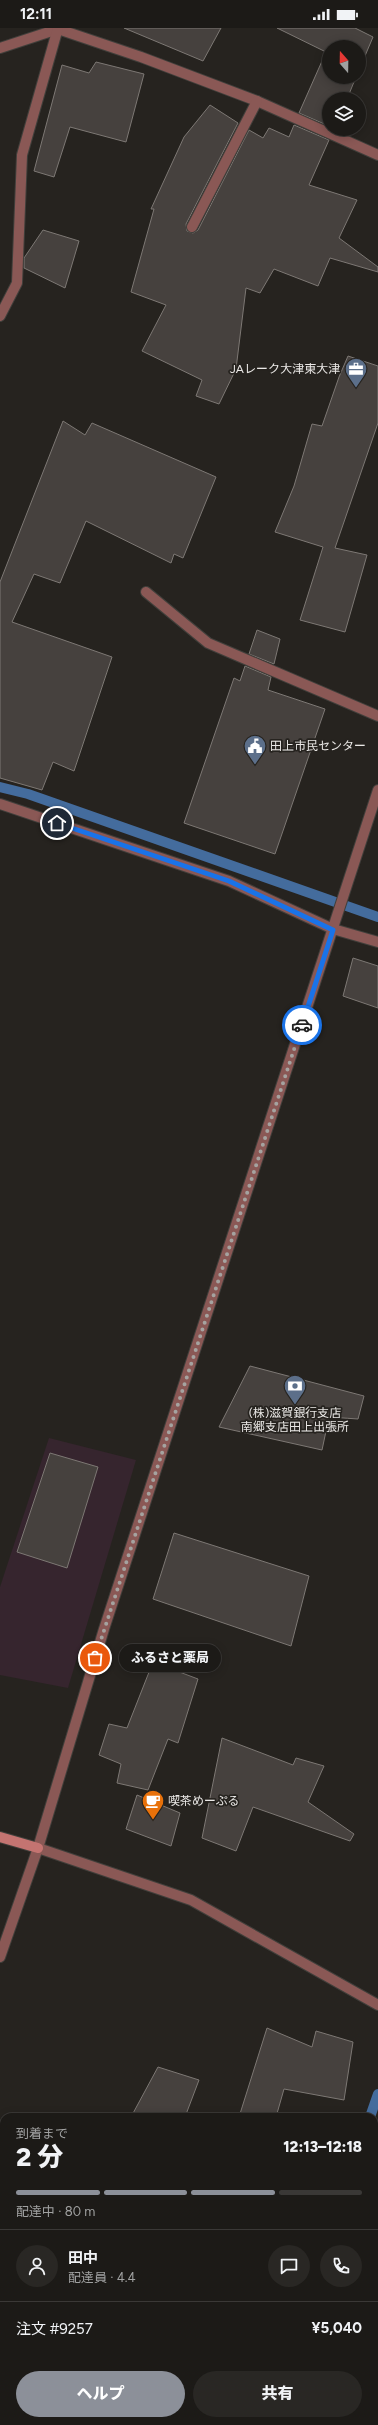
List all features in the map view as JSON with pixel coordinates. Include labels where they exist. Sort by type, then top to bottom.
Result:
[{"type":"main road","points":[[0,1837],[38,1848]]},
{"type":"street","points":[[0,48],[58,29],[141,57],[257,101],[378,155]]},
{"type":"street","points":[[0,316],[17,283],[22,155],[58,29]]},
{"type":"street","points":[[192,226],[257,101]]},
{"type":"street","points":[[146,592],[208,643],[378,716]]},
{"type":"street","points":[[0,1957],[38,1848],[104,1629],[378,790]]},
{"type":"street","points":[[0,804],[229,881],[333,930],[378,942]]},
{"type":"street","points":[[38,1848],[191,1900],[378,2005]]},
{"type":"shaded area","points":[[49,1438],[136,1460],[68,1688],[0,1675],[0,1587]]},
{"type":"building","points":[[124,28],[221,28],[203,61]]},
{"type":"building","points":[[277,28],[355,28],[373,37],[366,54],[366,40],[322,40],[322,50]]},
{"type":"building","points":[[322,61],[322,84],[353,84],[350,92],[322,92],[322,123],[299,113]]},
{"type":"building","points":[[96,62],[144,74],[126,142],[70,127],[54,177],[34,171],[62,65],[89,73]]},
{"type":"building","points":[[210,105],[238,123],[186,224],[187,231],[193,233],[198,230],[249,130],[263,138],[269,128],[289,137],[294,125],[329,140],[309,185],[357,200],[339,238],[378,267],[378,272],[330,258],[318,286],[274,269],[260,293],[246,288],[236,369],[219,404],[196,396],[202,380],[142,351],[166,305],[131,292],[154,209],[151,209],[184,137]]},
{"type":"building","points":[[43,230],[79,241],[65,288],[24,268],[24,258]]},
{"type":"building","points":[[348,356],[378,366],[378,423],[335,548],[367,555],[345,632],[300,620],[323,547],[275,532],[294,486],[312,424],[322,426]]},
{"type":"building","points":[[63,421],[85,435],[92,423],[216,477],[183,558],[174,554],[171,563],[86,521],[60,583],[34,574],[12,622],[112,657],[74,771],[53,762],[42,790],[0,778],[0,582]]},
{"type":"building","points":[[257,630],[280,639],[274,664],[249,654]]},
{"type":"building","name":"田上市民センター","points":[[245,666],[271,677],[268,690],[325,709],[275,854],[184,823],[234,678],[240,681]]},
{"type":"building","points":[[353,958],[378,966],[378,1008],[343,996]]},
{"type":"building","name":"(株)滋賀銀行支店 南郷支店田上出張所","points":[[250,1366],[364,1396],[358,1419],[329,1417],[322,1450],[219,1427]]},
{"type":"building","points":[[50,1453],[98,1467],[67,1568],[17,1552]]},
{"type":"building","points":[[174,1533],[309,1576],[291,1646],[153,1599]]},
{"type":"building","points":[[153,1662],[198,1679],[178,1743],[168,1739],[148,1790],[117,1783],[121,1764],[99,1755],[109,1724],[127,1728]]},
{"type":"building","points":[[222,1738],[293,1765],[296,1758],[324,1766],[308,1802],[354,1834],[350,1841],[253,1807],[236,1851],[202,1838]]},
{"type":"building","name":"喫茶めーぷる","points":[[137,1795],[180,1813],[171,1846],[126,1829]]},
{"type":"building","points":[[267,2028],[312,2047],[316,2031],[353,2042],[344,2100],[284,2089],[277,2113],[240,2113]]},
{"type":"building","points":[[158,2067],[199,2080],[187,2113],[133,2113]]},
{"type":"waterway","points":[[0,787],[28,794],[378,917]]},
{"type":"waterway","points":[[371,2113],[378,2094]]},
{"type":"way so far","points":[[95,1658],[302,1025]]},
{"type":"place","name":"JAレーク大津東大津","points":[[356,388]]},
{"type":"place","name":"田上市民センター","points":[[255,766]]},
{"type":"place","name":"(株)滋賀銀行支店 南郷支店田上出張所","points":[[295,1406]]},
{"type":"place","name":"ふるさと薬局","points":[[95,1658]]},
{"type":"place","name":"喫茶めーぷる","points":[[153,1820]]},
{"type":"route","points":[[57,823],[229,881],[333,930],[302,1025]]}]
